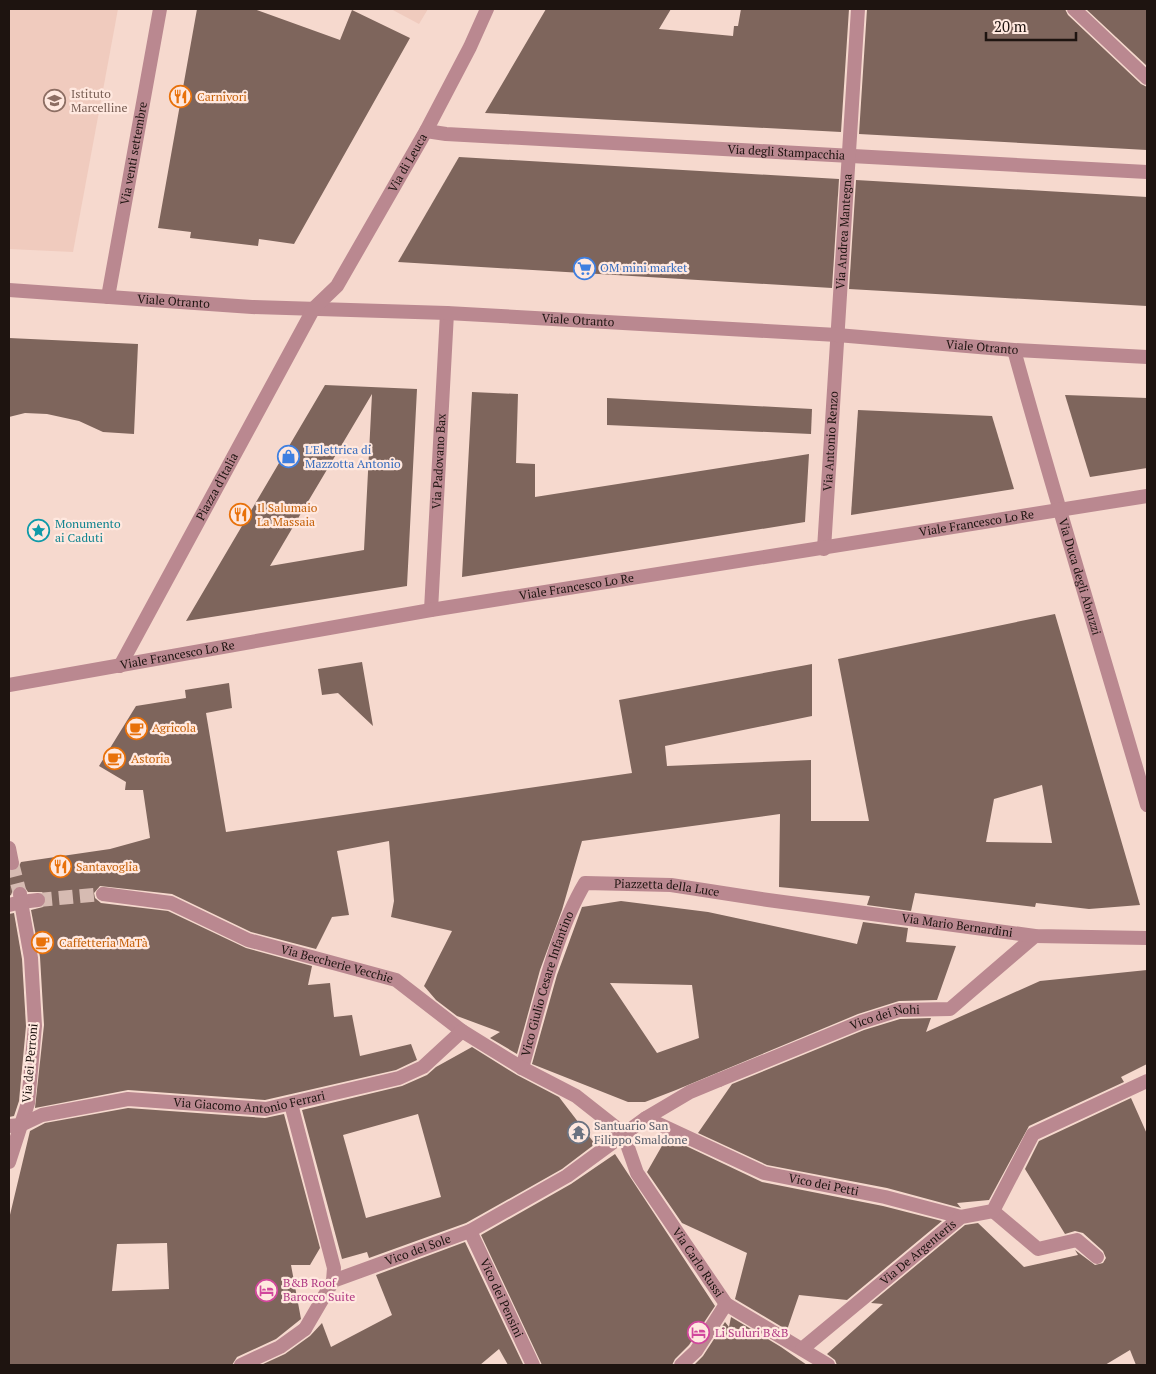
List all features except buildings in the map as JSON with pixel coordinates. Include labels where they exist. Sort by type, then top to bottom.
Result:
[{"type":"street","name":"Via venti settembre","points":[[108,297],[160,9]]},
{"type":"street","name":"Via di Leuca","points":[[314,308],[337,286],[426,131],[470,48],[487,9]]},
{"type":"street","name":"Via Andrea Mantegna","points":[[838,334],[858,9]]},
{"type":"street","points":[[1074,9],[1147,78]]},
{"type":"street","name":"Via degli Stampacchia","points":[[426,131],[446,134],[1147,172]]},
{"type":"street","name":"Viale Otranto","points":[[9,290],[252,307],[447,313],[838,334],[1014,350],[1147,357]]},
{"type":"street","name":"Piazza d'Italia","points":[[120,666],[314,308]]},
{"type":"street","name":"Via Padovano Bax","points":[[432,610],[447,313]]},
{"type":"street","name":"Via Antonio Renzo","points":[[824,549],[838,334]]},
{"type":"street","name":"Via Duca degli Abruzzi","points":[[1014,350],[1058,508],[1070,542],[1147,805]]},
{"type":"street","name":"Viale Francesco Lo Re","points":[[9,686],[432,610],[824,549],[1058,508],[1147,496]]},
{"type":"street","points":[[9,848],[12,863]]},
{"type":"street","name":"Piazzetta della Luce","points":[[574,901],[584,883],[671,885],[768,900]]},
{"type":"street","name":"Via Beccherie Vecchie","points":[[103,894],[171,904],[248,940],[396,980],[462,1031],[522,1068],[576,1096],[623,1133]]},
{"type":"street","points":[[17,900],[38,900]]},
{"type":"street","name":"Via dei Perroni","points":[[9,1162],[15,1125],[28,1102],[35,1026],[31,958],[17,900]]},
{"type":"street","name":"Via Mario Bernardini","points":[[768,900],[1034,936],[1147,938]]},
{"type":"street","name":"Vico Giulio Cesare Infantino","points":[[522,1068],[549,972],[574,901]]},
{"type":"street","name":"Vico dei Nohi","points":[[646,1118],[690,1092],[861,1022],[899,1010],[950,1009],[1034,936]]},
{"type":"street","name":"Via Giacomo Antonio Ferrari","points":[[15,1125],[42,1115],[128,1099],[266,1109],[291,1104],[399,1078],[423,1067],[462,1031]]},
{"type":"street","points":[[1097,1257],[1077,1240],[1038,1249],[993,1211],[1034,1134],[1147,1081]]},
{"type":"street","points":[[241,1365],[280,1347],[305,1329],[333,1282],[334,1268],[291,1104]]},
{"type":"street","name":"Vico del Sole","points":[[333,1282],[470,1231],[567,1176],[612,1145],[623,1133],[646,1118]]},
{"type":"street","name":"Vico dei Petti","points":[[646,1118],[764,1173],[885,1196],[961,1217]]},
{"type":"street","name":"Via Carlo Russi","points":[[623,1133],[637,1173],[726,1304],[828,1365]]},
{"type":"street","name":"Via De Argenteris","points":[[802,1349],[961,1217],[993,1211]]},
{"type":"street","name":"Vico dei Pensini","points":[[470,1231],[533,1365]]},
{"type":"street","points":[[680,1365],[696,1352],[726,1304]]},
{"type":"shaded area","name":"Istituto Marcelline","points":[[9,9],[118,9],[73,252],[9,249]]},
{"type":"shaded area","points":[[391,9],[428,9],[419,24]]},
{"type":"tunnel","points":[[12,863],[20,894]]},
{"type":"tunnel","points":[[38,900],[103,894]]},
{"type":"place","name":"Carnivori","points":[[181,97]]},
{"type":"place","name":"Istituto Marcelline","points":[[55,101]]},
{"type":"place","name":"OM mini market","points":[[584,268]]},
{"type":"place","name":"L'Elettrica di Mazzotta Antonio","points":[[289,457]]},
{"type":"place","name":"Il Salumaio La Massaia","points":[[241,515]]},
{"type":"place","name":"Monumento ai Caduti","points":[[39,531]]},
{"type":"place","name":"Agricola","points":[[136,728]]},
{"type":"place","name":"Astoria","points":[[115,759]]},
{"type":"place","name":"Santavoglia","points":[[60,867]]},
{"type":"place","name":"Caffetteria MaTà","points":[[43,943]]},
{"type":"place","name":"Santuario San Filippo Smaldone","points":[[578,1133]]},
{"type":"place","name":"B&B Roof Barocco Suite","points":[[267,1290]]},
{"type":"place","name":"Li Suluri B&B","points":[[699,1333]]}]
